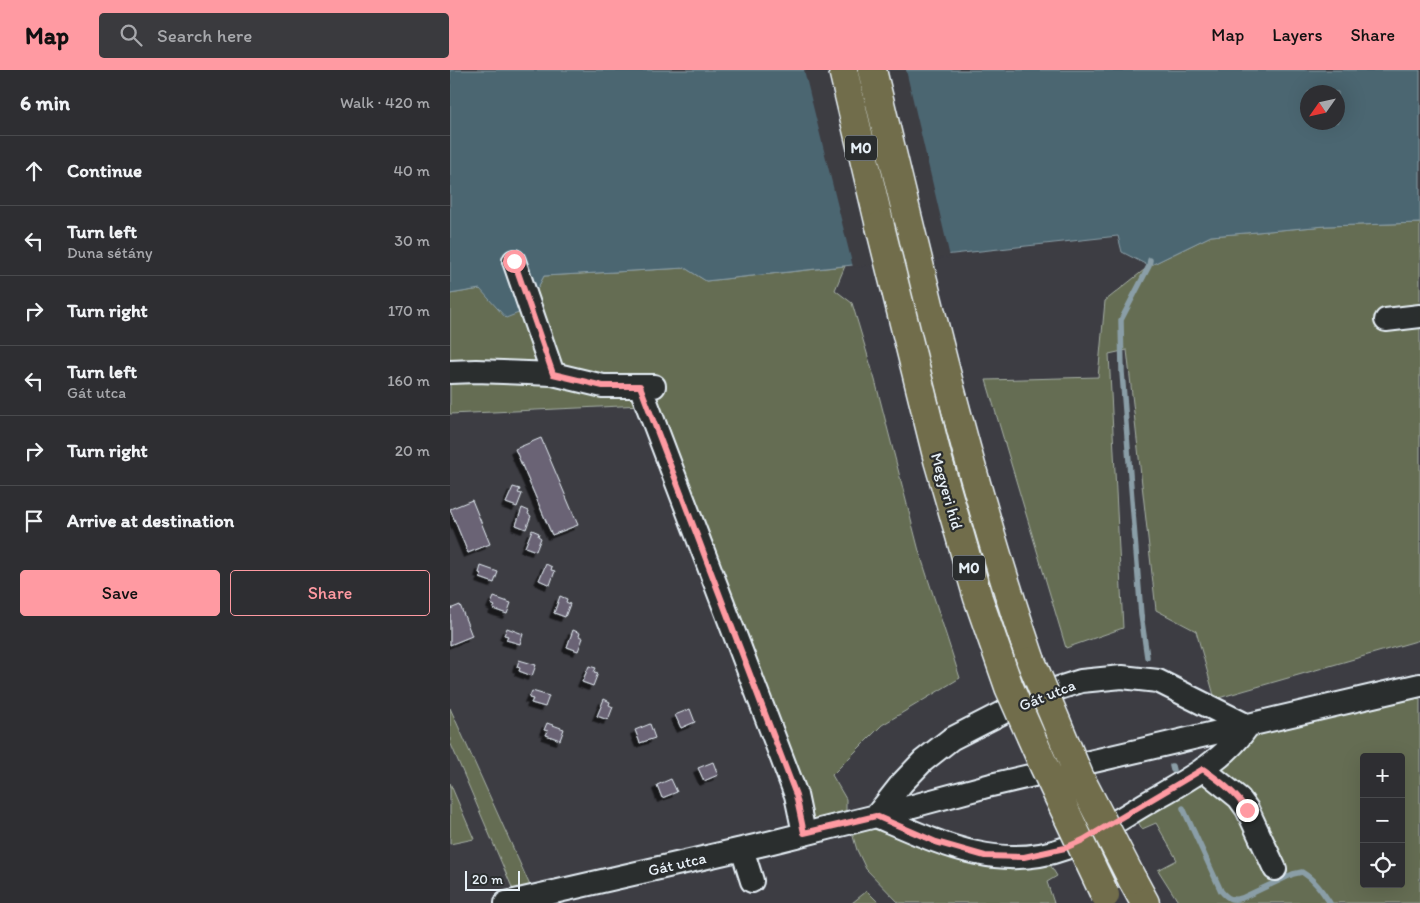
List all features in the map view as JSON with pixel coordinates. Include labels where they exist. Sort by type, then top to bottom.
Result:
[{"type":"highway","name":"Megyeri híd","points":[[843,70],[938,460],[978,598],[1010,688],[1051,783],[1107,899]]},
{"type":"highway","name":"Megyeri híd","points":[[872,70],[969,462],[1009,596],[1031,661],[1079,776],[1145,903]]},
{"type":"street","points":[[514,261],[553,374]]},
{"type":"street","points":[[1386,320],[1420,316]]},
{"type":"street","points":[[450,372],[476,371],[553,374],[603,386],[647,386],[796,795],[804,833]]},
{"type":"street","name":"Gát utca","points":[[506,903],[876,816],[923,760],[951,739],[1037,695],[1081,681],[1122,677],[1158,681],[1248,726]]},
{"type":"street","points":[[876,816],[991,785],[1420,685]]},
{"type":"street","points":[[876,816],[936,842],[985,856],[1024,857],[1065,848],[1083,840],[1203,769],[1237,741],[1248,726]]},
{"type":"street","points":[[1203,769],[1239,798],[1247,810],[1275,868]]},
{"type":"street","points":[[742,849],[752,881]]},
{"type":"green space","points":[[1420,223],[1420,640],[1215,699],[1196,631],[1156,610],[1127,350],[1109,354],[1123,628],[1066,648],[986,380],[1098,377],[1105,301],[1149,266],[1211,236],[1326,226]]},
{"type":"green space","points":[[845,266],[835,290],[852,303],[875,380],[919,551],[960,678],[882,725],[832,775],[846,799],[846,823],[804,833],[642,405],[450,414],[450,294],[480,289],[526,310],[544,276],[685,268],[706,281]]},
{"type":"green space","points":[[1420,689],[1420,903],[1179,903],[1158,870],[1177,860],[1156,823],[1142,829],[1135,816],[1193,784],[1206,783],[1221,772],[1218,766],[1253,733]]},
{"type":"green space","points":[[450,708],[532,890],[514,892],[450,742]]},
{"type":"green space","points":[[450,783],[474,839],[450,844]]},
{"type":"green space","points":[[850,826],[878,830],[934,853],[966,863],[1012,870],[1046,858],[1057,876],[1047,882],[1054,903],[899,903],[866,869],[857,850]]},
{"type":"green space","points":[[867,891],[879,903],[852,903]]},
{"type":"water","points":[[450,70],[1420,70],[1420,223],[1326,226],[1211,236],[1149,266],[1122,252],[1118,236],[706,281],[685,268],[544,276],[526,310],[506,318],[480,289],[450,294]]},
{"type":"pier","points":[[804,70],[906,70],[950,257],[853,267]]},
{"type":"building","points":[[541,438],[578,525],[552,535],[515,449]]},
{"type":"building","points":[[513,487],[520,489],[518,493],[522,494],[517,507],[506,503]]},
{"type":"building","points":[[472,500],[490,544],[468,553],[450,509]]},
{"type":"building","points":[[522,508],[529,511],[528,514],[531,516],[526,529],[516,525]]},
{"type":"building","points":[[532,530],[539,533],[538,536],[541,538],[536,551],[525,547]]},
{"type":"building","points":[[546,564],[552,567],[551,570],[555,571],[550,585],[539,580]]},
{"type":"building","points":[[481,566],[498,572],[494,583],[480,578],[482,574],[479,573]]},
{"type":"building","points":[[560,596],[567,599],[566,602],[570,604],[565,617],[554,613]]},
{"type":"building","points":[[494,597],[511,603],[507,614],[493,609],[495,606],[491,604]]},
{"type":"building","points":[[460,605],[472,636],[450,645],[450,609]]},
{"type":"building","points":[[507,628],[523,634],[520,644],[506,640],[508,636],[504,635]]},
{"type":"building","points":[[573,630],[580,633],[579,636],[583,638],[578,651],[567,647]]},
{"type":"building","points":[[519,660],[536,665],[532,676],[519,671],[520,668],[517,667]]},
{"type":"building","points":[[589,666],[596,668],[594,672],[598,673],[593,686],[582,682]]},
{"type":"building","points":[[532,691],[549,696],[545,707],[531,703],[533,699],[529,698]]},
{"type":"building","points":[[604,699],[610,702],[609,705],[613,707],[608,720],[597,716]]},
{"type":"building","points":[[690,709],[695,722],[681,728],[675,715]]},
{"type":"building","points":[[547,723],[564,729],[560,740],[546,735],[548,731],[544,730]]},
{"type":"building","points":[[650,724],[655,738],[640,743],[635,730]]},
{"type":"building","points":[[713,762],[718,775],[704,781],[698,768]]},
{"type":"building","points":[[671,779],[677,792],[662,798],[657,785]]},
{"type":"waterway","points":[[1147,657],[1141,615],[1122,372],[1121,320],[1149,266],[1150,260]]},
{"type":"waterway","points":[[1172,766],[1173,770]]},
{"type":"waterway","points":[[1183,808],[1221,891],[1228,898],[1242,898],[1293,874],[1302,872],[1314,882],[1330,903]]},
{"type":"route","points":[[514,261],[553,374],[603,386],[640,386],[796,795],[804,833],[876,816],[936,842],[985,856],[1024,857],[1065,848],[1083,840],[1203,769],[1230,789],[1247,810]]}]
